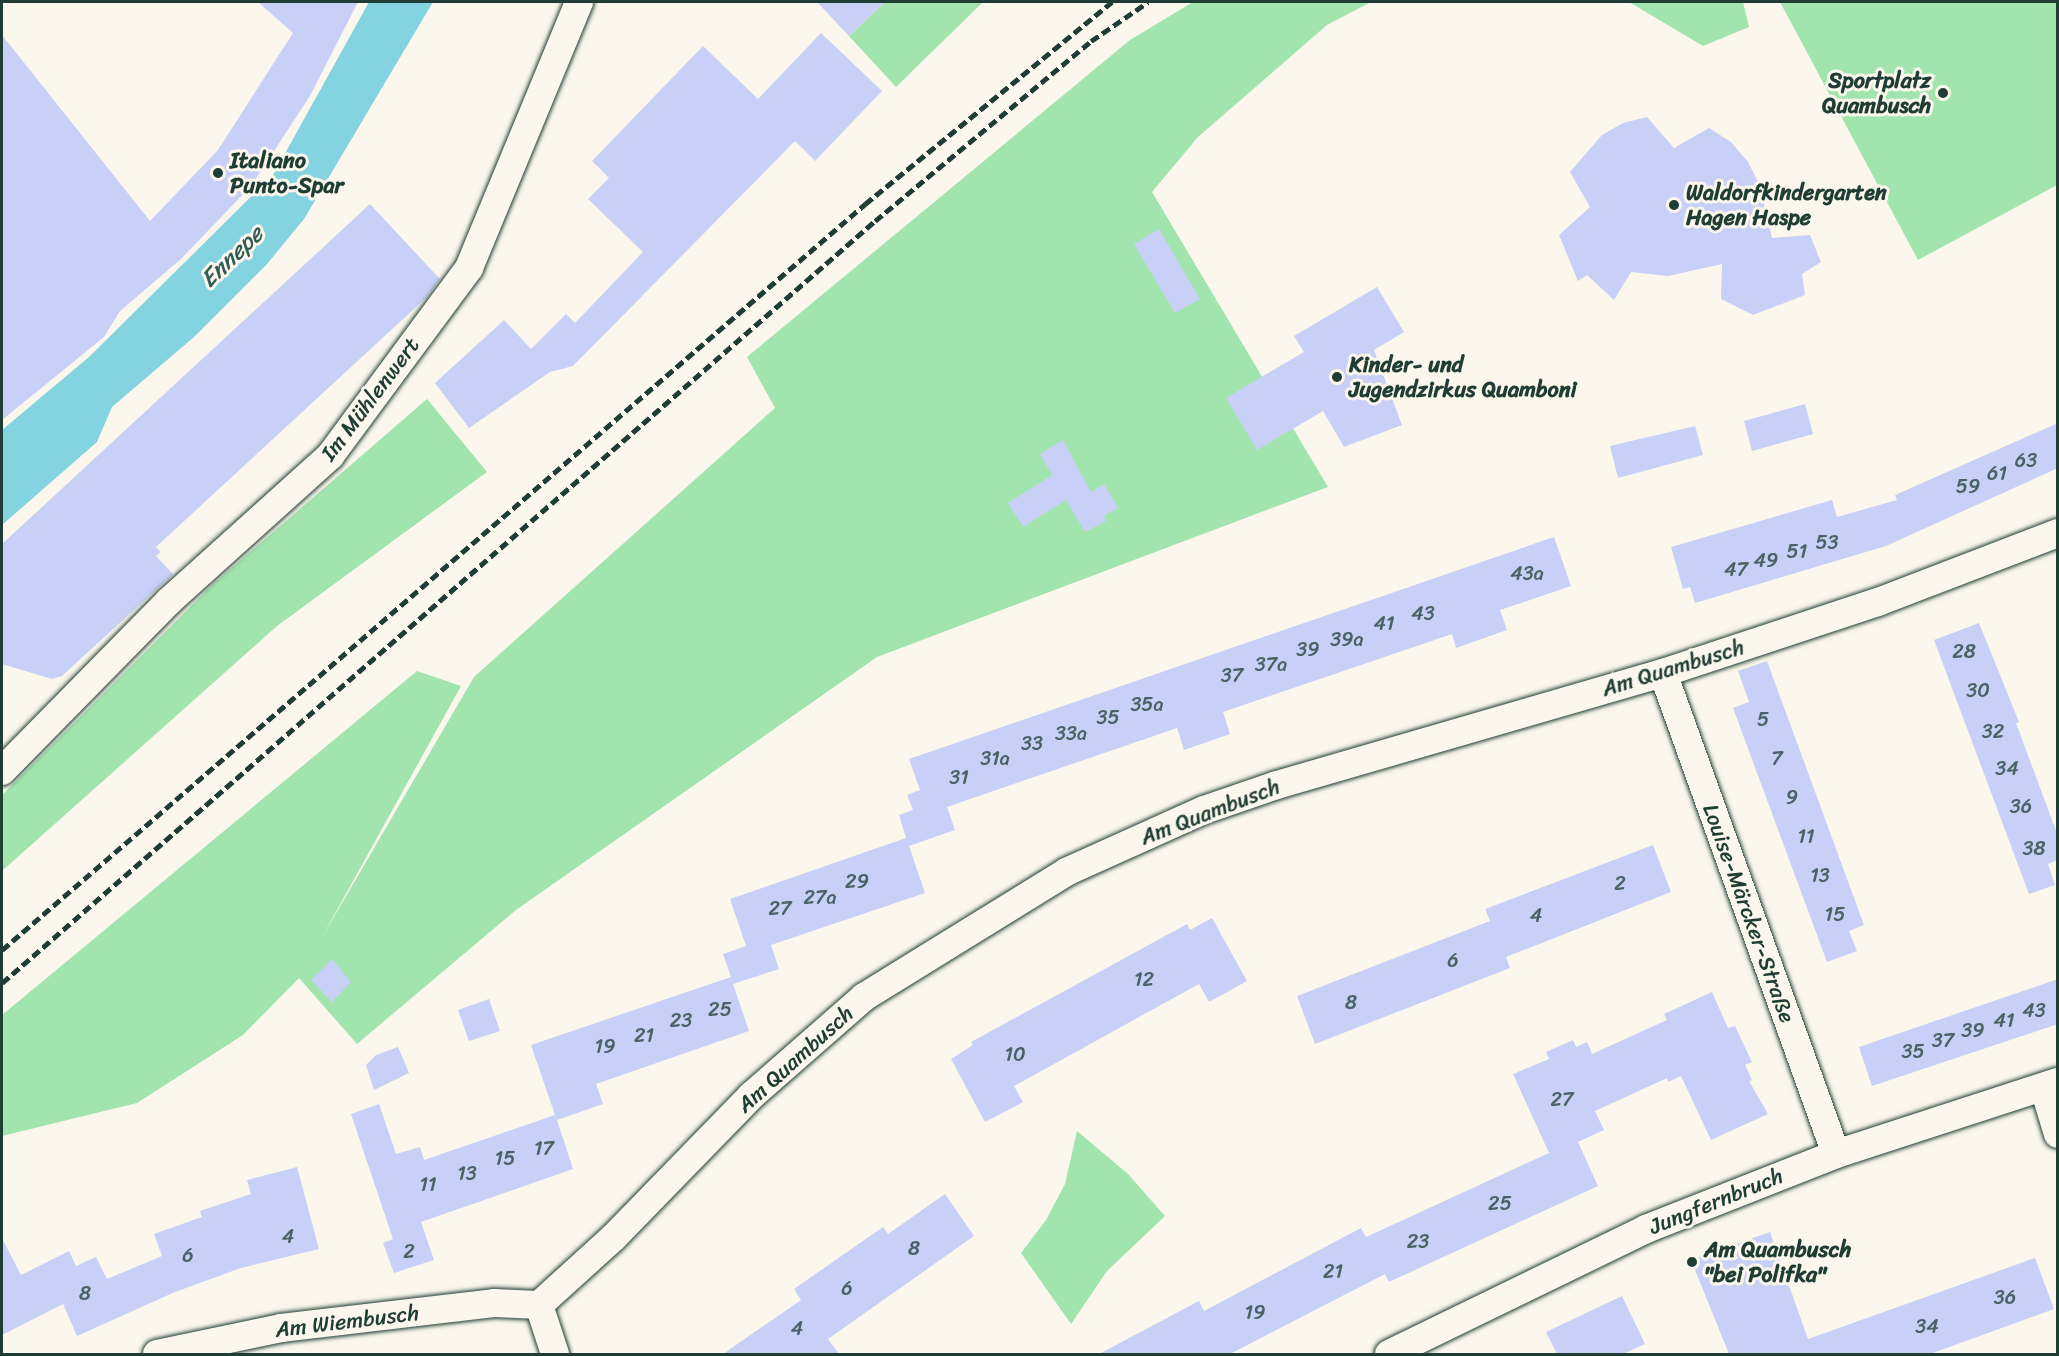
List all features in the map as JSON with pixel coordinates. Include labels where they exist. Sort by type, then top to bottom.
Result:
[{"type":"street","name":"Im Mühlenwert","points":[[2,771],[169,601],[330,456],[469,268],[579,2]]},
{"type":"street","name":"Am Quambusch","points":[[539,1305],[614,1237],[751,1096],[864,997],[1066,872],[1204,810],[1277,784],[1663,673],[1878,602],[2058,533]]},
{"type":"street","name":"Louise-Märcker-Straße","points":[[1663,673],[1836,1154]]},
{"type":"street","name":"Jungfernbruch","points":[[1389,1354],[1646,1229],[1836,1154],[2051,1085]]},
{"type":"street","points":[[2051,1085],[2058,1134]]},
{"type":"street","name":"Am Wiembusch","points":[[157,1354],[281,1328],[494,1303],[539,1305]]},
{"type":"street","points":[[539,1305],[555,1354]]},
{"type":"green space","points":[[885,2],[983,2],[896,87],[849,36]]},
{"type":"green space","points":[[1193,2],[1371,2],[1327,25],[1198,137],[1152,192],[1328,487],[877,657],[516,910],[357,1044],[299,978],[243,1035],[137,1103],[2,1136],[2,1015],[417,671],[461,686],[321,939],[474,677],[775,408],[747,357],[1130,40]]},
{"type":"green space","points":[[1629,2],[1743,2],[1749,27],[1703,46]]},
{"type":"green space","name":"Sportplatz Quambusch","points":[[1780,2],[2057,2],[2057,185],[1918,260]]},
{"type":"green space","points":[[427,399],[487,472],[277,626],[2,871],[2,795],[211,586]]},
{"type":"green space","points":[[1077,1131],[1128,1174],[1165,1216],[1107,1271],[1071,1324],[1021,1253],[1046,1220],[1065,1184]]},
{"type":"water","name":"Ennepe","points":[[369,2],[433,2],[304,219],[267,264],[194,337],[112,407],[97,442],[2,525],[2,430],[89,357],[273,175]]},
{"type":"building","points":[[258,2],[358,2],[310,96],[251,186],[181,259],[120,311],[104,337],[2,420],[2,35],[150,221],[218,150],[293,33]]},
{"type":"building","points":[[817,2],[885,2],[849,36]]},
{"type":"building","points":[[821,33],[882,91],[815,161],[795,141],[573,366],[550,372],[469,428],[435,383],[504,320],[531,349],[566,314],[575,323],[643,252],[588,199],[609,178],[592,161],[703,46],[758,99]]},
{"type":"building","name":"Waldorfkindergarten Hagen Haspe","points":[[1647,117],[1674,148],[1709,128],[1731,142],[1748,162],[1760,186],[1772,238],[1810,235],[1821,262],[1802,274],[1805,295],[1753,315],[1721,299],[1722,264],[1668,276],[1631,272],[1614,300],[1587,275],[1578,281],[1559,235],[1590,207],[1570,172],[1602,135],[1623,123]]},
{"type":"building","points":[[370,204],[440,279],[427,297],[156,547],[161,552],[156,556],[173,574],[62,676],[52,679],[2,664],[2,544]]},
{"type":"building","points":[[1159,229],[1200,299],[1175,313],[1134,244]]},
{"type":"building","name":"Kinder- und Jugendzirkus Quamboni","points":[[1377,287],[1404,332],[1374,350],[1402,425],[1344,447],[1323,411],[1257,450],[1226,398],[1304,352],[1294,336]]},
{"type":"building","points":[[1805,404],[1813,434],[1752,451],[1744,421]]},
{"type":"building","points":[[2058,423],[2058,468],[1886,546],[1695,603],[1690,587],[1683,589],[1671,547],[1832,500],[1837,517],[1897,500],[1895,495]]},
{"type":"building","points":[[1695,426],[1703,455],[1618,478],[1610,446]]},
{"type":"building","points":[[1063,440],[1091,492],[1104,484],[1118,508],[1104,516],[1106,521],[1085,532],[1066,500],[1023,527],[1008,503],[1052,475],[1040,454]]},
{"type":"building","points":[[1554,537],[1571,586],[1500,610],[1507,630],[1456,648],[1452,634],[1223,712],[1230,734],[1184,750],[1177,728],[947,807],[955,830],[909,846],[925,893],[771,945],[779,969],[733,984],[749,1031],[596,1084],[603,1104],[557,1120],[573,1169],[421,1222],[434,1260],[394,1273],[383,1243],[393,1239],[351,1114],[379,1104],[396,1154],[420,1147],[424,1160],[555,1115],[531,1045],[731,977],[723,954],[746,946],[730,899],[906,838],[899,815],[913,810],[907,795],[920,790],[909,759]]},
{"type":"building","points":[[1979,623],[2019,722],[2016,723],[2058,836],[2058,860],[2048,864],[2055,885],[2029,894],[1934,640]]},
{"type":"building","points":[[1767,661],[1864,925],[1849,931],[1857,951],[1827,962],[1733,708],[1749,702],[1738,671]]},
{"type":"building","points":[[1653,845],[1671,892],[1506,957],[1510,968],[1315,1044],[1297,996],[1490,921],[1485,909]]},
{"type":"building","points":[[1212,918],[1247,981],[1209,1002],[1199,984],[1014,1086],[1023,1102],[985,1122],[951,1059],[973,1045],[971,1042],[1187,924],[1190,930]]},
{"type":"building","points":[[332,959],[351,982],[332,1002],[311,980]]},
{"type":"building","points":[[2058,979],[2058,1024],[1872,1086],[1859,1047]]},
{"type":"building","points":[[1712,992],[1728,1028],[1735,1026],[1752,1062],[1745,1065],[1752,1080],[1749,1081],[1768,1114],[1711,1140],[1681,1076],[1668,1082],[1667,1078],[1595,1111],[1604,1130],[1578,1142],[1598,1186],[1389,1282],[1385,1274],[1230,1354],[1099,1354],[1199,1301],[1204,1311],[1361,1228],[1366,1237],[1549,1153],[1513,1074],[1549,1059],[1546,1052],[1573,1040],[1576,1047],[1587,1042],[1592,1054],[1667,1020],[1664,1014]]},
{"type":"building","points":[[489,999],[500,1031],[469,1041],[458,1010]]},
{"type":"building","points":[[398,1047],[409,1073],[374,1090],[366,1065],[376,1055]]},
{"type":"building","points":[[297,1167],[319,1249],[241,1268],[175,1292],[77,1336],[63,1304],[2,1335],[2,1238],[21,1275],[69,1251],[76,1266],[96,1257],[107,1279],[162,1256],[154,1234],[202,1217],[200,1211],[251,1194],[247,1180]]},
{"type":"building","points":[[945,1194],[974,1236],[828,1339],[839,1354],[723,1354],[801,1300],[794,1289],[883,1227],[888,1234]]},
{"type":"building","points":[[1770,1232],[1808,1339],[2035,1258],[2054,1309],[1930,1354],[1729,1354],[1691,1260]]},
{"type":"building","points":[[1622,1296],[1645,1344],[1623,1354],[1557,1354],[1546,1332]]},
{"type":"railway","points":[[2,950],[865,204],[1112,2]]},
{"type":"railway","points":[[2,983],[875,221],[1091,41],[1148,2]]},
{"type":"place","name":"Sportplatz Quambusch","points":[[1943,93]]},
{"type":"place","name":"Italiano Punto-Spar","points":[[218,173]]},
{"type":"place","name":"Waldorfkindergarten Hagen Haspe","points":[[1674,205]]},
{"type":"place","name":"Kinder- und Jugendzirkus Quamboni","points":[[1337,377]]},
{"type":"place","name":"Am Quambusch \"bei Polifka\"","points":[[1692,1262]]}]
